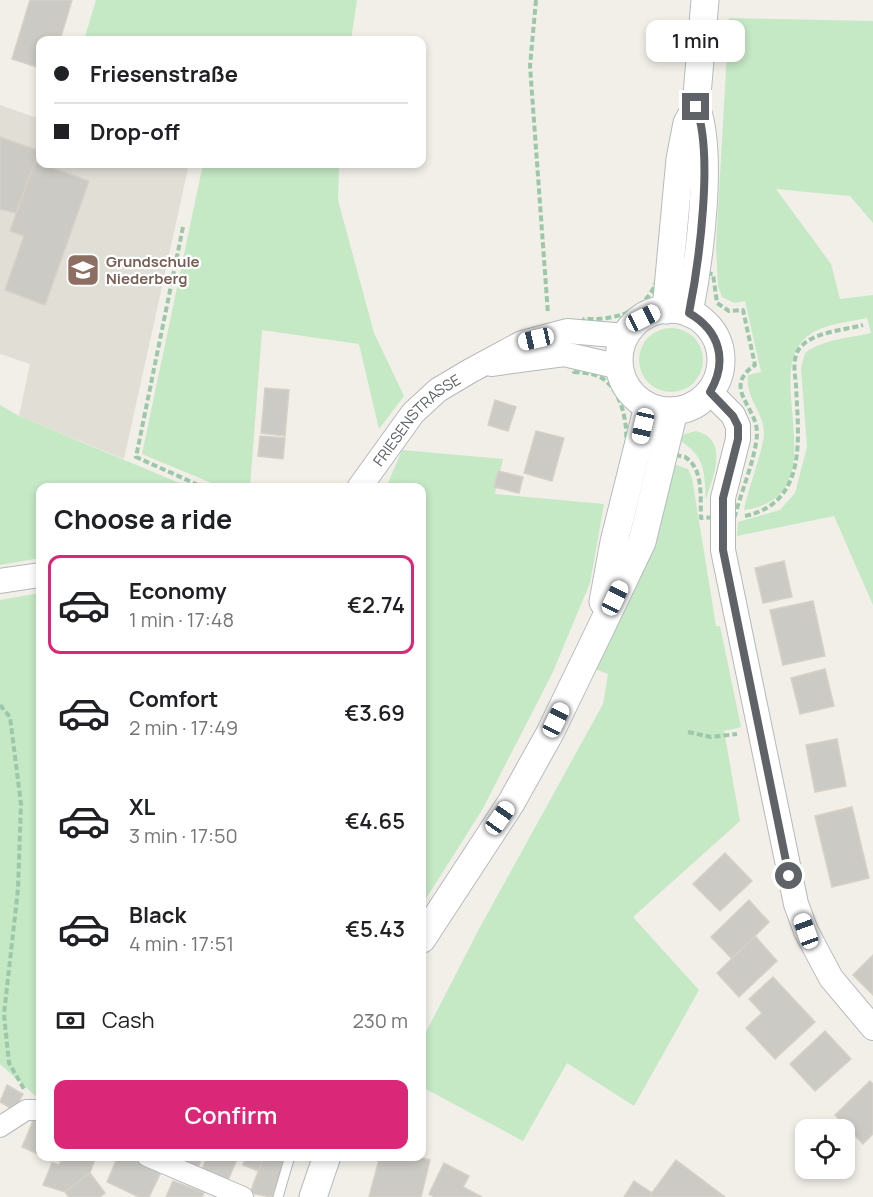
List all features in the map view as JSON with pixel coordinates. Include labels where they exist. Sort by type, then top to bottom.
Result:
[{"type":"main road","points":[[678,311],[698,272],[704,161],[702,123],[696,107],[705,0]]},
{"type":"main road","points":[[678,311],[706,325],[717,341],[720,367],[710,392],[694,405],[674,411],[648,406],[629,390],[620,367],[621,351],[626,336],[643,318],[678,311]]},
{"type":"main road","points":[[597,636],[614,542],[648,406]]},
{"type":"main road","points":[[426,933],[511,803],[550,733],[642,542],[674,411]]},
{"type":"main road","points":[[313,1197],[325,1161]]},
{"type":"street","name":"FRIESENSTRASSE","points":[[363,483],[412,413],[438,390],[522,343],[567,331],[626,336]]},
{"type":"street","name":"FRIESENSTRASSE","points":[[486,364],[522,362],[564,354],[620,367]]},
{"type":"street","points":[[710,392],[733,416],[738,426],[738,439],[723,498],[722,541],[789,876],[806,931],[831,978],[873,1028]]},
{"type":"street","points":[[0,581],[36,576]]},
{"type":"street","points":[[0,1126],[16,1115],[36,1109]]},
{"type":"street","points":[[159,1161],[243,1197]]},
{"type":"lane","points":[[278,1197],[289,1161]]},
{"type":"path","points":[[536,0],[530,66],[550,336]]},
{"type":"path","points":[[183,227],[136,458],[194,483]]},
{"type":"path","points":[[735,516],[761,511],[783,497],[791,479],[799,447],[795,363],[799,349],[810,339],[863,325]]},
{"type":"path","points":[[0,705],[10,717],[21,804],[18,889],[4,1014],[9,1063],[36,1107]]},
{"type":"path","points":[[688,732],[711,737],[759,730]]},
{"type":"shaded area","name":"Grundschule Niederberg","points":[[0,105],[36,118],[36,168],[188,168],[124,459],[19,416],[30,364],[0,354]]},
{"type":"green space","points":[[96,0],[357,0],[352,36],[85,36]]},
{"type":"green space","points":[[729,18],[873,21],[873,223],[850,196],[776,189],[831,264],[840,299],[873,295],[873,605],[834,516],[737,536],[738,522],[780,510],[795,493],[807,447],[801,368],[805,353],[821,344],[871,333],[867,318],[837,324],[809,335],[795,352],[791,376],[794,458],[788,482],[773,500],[744,510],[764,432],[761,417],[749,390],[748,375],[761,372],[745,301],[734,303],[722,297],[718,286],[716,246]]},
{"type":"green space","points":[[202,168],[339,168],[338,200],[374,333],[404,396],[379,429],[359,344],[262,330],[250,483],[211,483],[142,454]]},
{"type":"green space","points":[[671,328],[689,333],[694,337],[698,342],[703,360],[698,378],[694,383],[689,387],[671,392],[653,387],[648,383],[644,378],[639,360],[644,342],[648,337],[653,333]]},
{"type":"green space","points":[[0,405],[19,416],[179,483],[36,483],[36,559],[0,565]]},
{"type":"green space","points":[[696,431],[713,442],[716,451],[715,470],[706,500],[704,473],[699,459],[688,446],[679,440],[685,434]]},
{"type":"green space","points":[[402,450],[503,459],[495,494],[604,504],[590,583],[552,674],[482,810],[426,899],[426,483],[388,483]]},
{"type":"green space","points":[[671,463],[688,469],[692,478],[716,626],[720,626],[741,727],[724,731],[740,821],[633,917],[699,990],[634,1106],[567,1063],[523,1141],[426,1089],[426,1032],[479,929],[603,704],[608,674],[595,669]]},
{"type":"green space","points":[[36,594],[36,1096],[0,1064],[0,600]]},
{"type":"building","points":[[30,0],[72,0],[61,36],[36,36],[36,67],[12,59]]},
{"type":"building","points":[[0,137],[36,150],[36,159],[16,213],[0,209]]},
{"type":"building","points":[[35,162],[36,168],[52,168],[89,181],[45,305],[5,290],[24,236],[10,231]]},
{"type":"building","points":[[265,388],[289,390],[285,436],[261,433]]},
{"type":"building","points":[[495,400],[516,407],[508,431],[488,425]]},
{"type":"building","points":[[536,431],[564,438],[552,481],[524,473]]},
{"type":"building","points":[[260,436],[285,438],[283,459],[258,456]]},
{"type":"building","points":[[498,471],[523,477],[519,493],[494,487]]},
{"type":"building","points":[[784,561],[792,597],[763,603],[755,568]]},
{"type":"building","points":[[813,601],[825,656],[783,665],[770,610]]},
{"type":"building","points":[[825,669],[834,706],[800,714],[791,678]]},
{"type":"building","points":[[837,739],[846,786],[815,792],[806,745]]},
{"type":"building","points":[[852,807],[869,878],[832,887],[815,816]]},
{"type":"building","points":[[725,853],[752,881],[720,911],[693,884]]},
{"type":"building","points":[[749,900],[769,922],[732,959],[711,937]]},
{"type":"building","points":[[755,936],[777,961],[739,997],[717,973]]},
{"type":"building","points":[[873,955],[873,995],[853,975]]},
{"type":"building","points":[[773,977],[815,1022],[775,1059],[746,1028],[762,1013],[749,999]]},
{"type":"building","points":[[825,1031],[851,1059],[815,1091],[790,1064]]},
{"type":"building","points":[[870,1081],[873,1084],[873,1134],[863,1144],[855,1136],[855,1119],[839,1119],[835,1115]]},
{"type":"building","points":[[7,1085],[23,1094],[14,1110],[0,1102]]},
{"type":"building","points":[[35,1116],[36,1116],[36,1153],[22,1147]]},
{"type":"building","points":[[430,1160],[421,1197],[369,1197],[379,1161]]},
{"type":"building","points":[[676,1160],[725,1197],[649,1197]]},
{"type":"building","points":[[61,1161],[94,1161],[90,1173],[65,1192],[43,1185],[52,1163],[59,1165]]},
{"type":"building","points":[[116,1161],[136,1161],[161,1172],[149,1197],[139,1197],[107,1182]]},
{"type":"building","points":[[178,1161],[201,1161],[195,1174]]},
{"type":"building","points":[[205,1161],[236,1161],[226,1185],[200,1175]]},
{"type":"building","points":[[244,1161],[262,1161],[259,1171],[243,1165]]},
{"type":"building","points":[[262,1161],[285,1161],[272,1197],[250,1193]]},
{"type":"building","points":[[444,1163],[469,1176],[463,1187],[482,1197],[434,1197],[429,1194]]},
{"type":"building","points":[[90,1173],[105,1193],[100,1197],[69,1197],[65,1192]]},
{"type":"building","points":[[173,1181],[204,1193],[202,1197],[166,1197]]},
{"type":"building","points":[[634,1181],[652,1193],[649,1197],[624,1197]]},
{"type":"place","name":"Grundschule Niederberg","points":[[83,270]]},
{"type":"route","points":[[696,107],[702,123],[704,161],[698,272],[689,313],[711,329],[717,341],[721,354],[720,367],[717,381],[710,392],[733,416],[738,426],[738,439],[723,498],[723,550],[789,876]]}]
